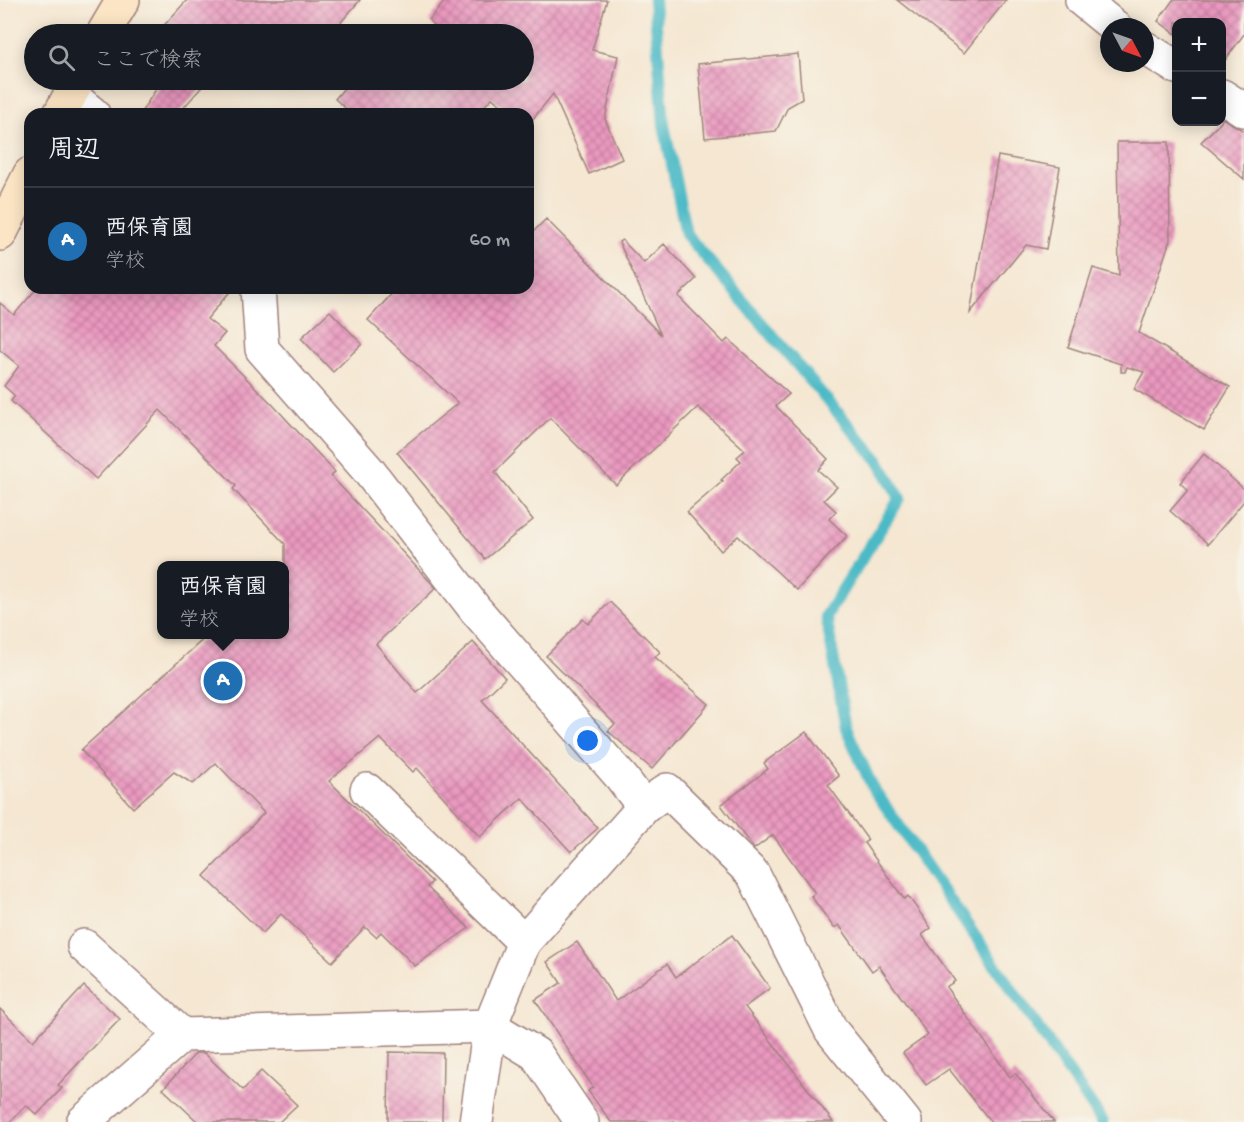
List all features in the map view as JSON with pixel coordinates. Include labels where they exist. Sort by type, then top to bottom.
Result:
[{"type":"main road","points":[[110,24],[123,0]]},
{"type":"main road","points":[[0,234],[24,186]]},
{"type":"street","points":[[1082,0],[1104,18]]},
{"type":"street","points":[[1154,54],[1172,65]]},
{"type":"street","points":[[1226,99],[1244,110]]},
{"type":"street","points":[[258,294],[262,349],[368,470],[475,609],[622,778],[644,807]]},
{"type":"street","points":[[367,790],[524,942]]},
{"type":"street","points":[[476,1122],[490,1026],[524,942],[644,807],[667,790],[753,874],[831,1030],[906,1122]]},
{"type":"street","points":[[84,946],[182,1035]]},
{"type":"street","points":[[83,1122],[182,1035],[490,1026],[536,1054],[582,1122]]},
{"type":"building","points":[[187,0],[360,0],[340,24],[165,24]]},
{"type":"building","points":[[446,0],[607,0],[592,50],[618,56],[605,119],[622,159],[589,174],[553,94],[534,118],[534,108],[504,108],[492,98],[483,108],[345,108],[335,99],[343,90],[534,90],[534,24],[432,24],[429,20]]},
{"type":"building","points":[[897,0],[1006,0],[964,53]]},
{"type":"building","points":[[1173,0],[1244,0],[1244,34],[1226,59],[1226,18],[1172,18],[1172,31],[1158,21]]},
{"type":"building","points":[[798,54],[802,99],[788,107],[776,131],[705,138],[698,64]]},
{"type":"building","points":[[156,90],[199,90],[183,108],[144,108]]},
{"type":"building","points":[[1226,120],[1244,131],[1244,179],[1201,142],[1217,126],[1226,126]]},
{"type":"building","points":[[1117,142],[1169,142],[1170,240],[1139,333],[1230,387],[1204,430],[1134,389],[1144,372],[1127,367],[1125,372],[1121,372],[1121,364],[1068,347],[1093,268],[1119,276]]},
{"type":"building","points":[[998,156],[1060,167],[1046,249],[1026,245],[970,313]]},
{"type":"building","points":[[546,219],[661,335],[619,242],[622,240],[644,263],[664,244],[696,279],[678,296],[724,343],[728,339],[789,394],[776,406],[828,459],[818,470],[837,487],[824,500],[836,511],[829,519],[847,536],[797,590],[738,536],[721,551],[687,512],[723,481],[721,480],[741,461],[737,457],[745,450],[698,407],[616,485],[550,418],[495,472],[533,520],[485,559],[397,452],[458,403],[368,320],[392,294],[534,294],[534,231]]},
{"type":"building","points":[[32,294],[228,294],[207,319],[225,333],[214,346],[335,472],[331,476],[436,588],[376,644],[417,693],[473,642],[505,678],[482,700],[598,828],[571,852],[522,798],[480,837],[417,768],[413,772],[380,738],[329,781],[432,882],[427,887],[469,928],[415,966],[381,932],[376,937],[365,927],[332,962],[281,914],[263,933],[204,876],[264,813],[216,763],[193,784],[174,772],[133,808],[81,750],[203,639],[289,639],[289,561],[285,561],[285,544],[233,489],[236,486],[160,410],[96,479],[11,401],[15,396],[4,386],[19,366],[0,350],[0,303],[14,315]]},
{"type":"building","points":[[330,311],[362,344],[333,372],[301,338]]},
{"type":"building","points":[[1204,454],[1244,489],[1244,501],[1208,544],[1170,511],[1188,490],[1180,483]]},
{"type":"building","points":[[610,602],[660,652],[655,657],[709,704],[652,769],[608,731],[615,724],[546,656],[583,619],[588,624]]},
{"type":"building","points":[[806,732],[839,776],[828,785],[868,840],[864,843],[904,899],[908,896],[931,928],[922,935],[955,981],[946,987],[1010,1077],[1015,1073],[1054,1122],[991,1122],[949,1069],[926,1085],[903,1053],[928,1035],[879,966],[872,971],[839,925],[834,928],[811,896],[815,893],[773,835],[754,849],[721,805],[768,769],[764,763]]},
{"type":"building","points":[[732,935],[770,988],[745,1007],[833,1122],[611,1122],[588,1091],[593,1087],[535,1000],[561,983],[547,962],[577,942],[616,1001],[667,964],[676,977]]},
{"type":"building","points":[[84,986],[120,1019],[58,1085],[62,1088],[37,1115],[26,1105],[10,1122],[0,1122],[0,1009],[33,1041]]},
{"type":"building","points":[[389,1052],[443,1053],[442,1122],[388,1122]]},
{"type":"building","points":[[196,1053],[204,1053],[243,1090],[261,1071],[297,1105],[279,1122],[198,1122],[163,1089]]},
{"type":"waterway","points":[[654,0],[664,125],[686,234],[878,460],[900,498],[826,616],[846,728],[873,788],[1103,1122]]},
{"type":"place","name":"西保育園","points":[[223,681]]}]
